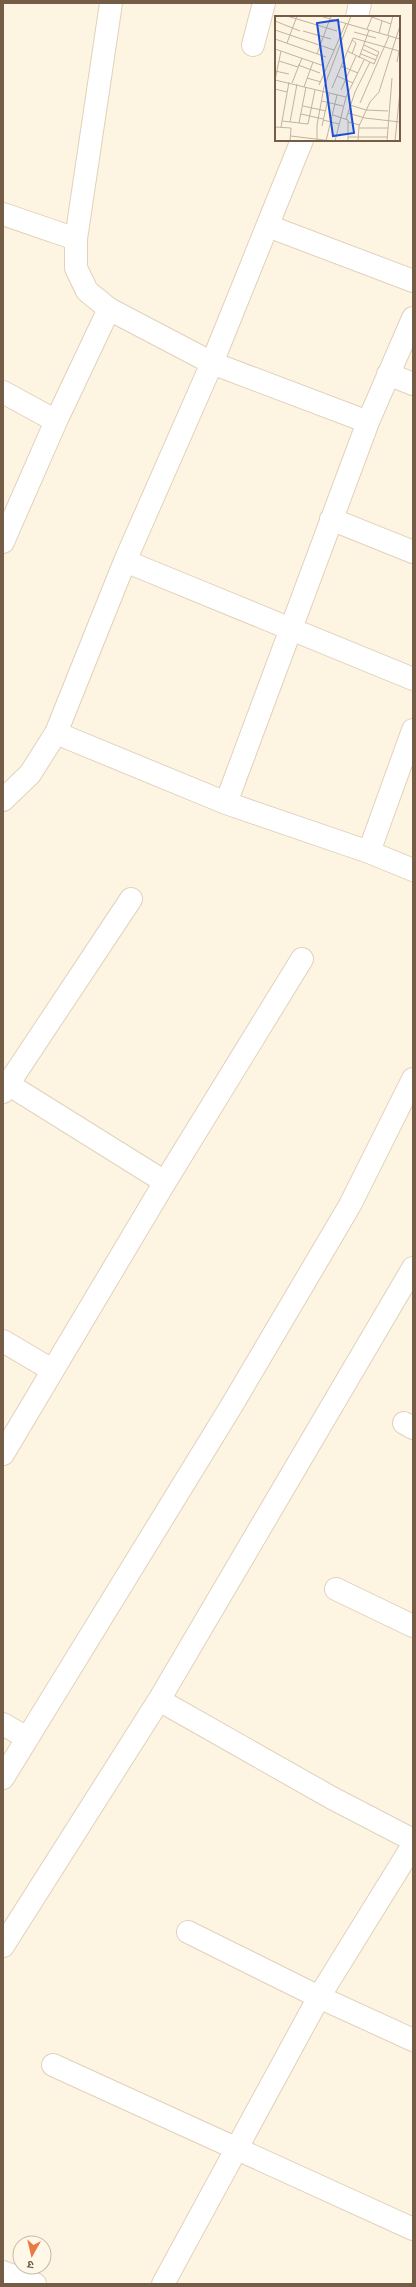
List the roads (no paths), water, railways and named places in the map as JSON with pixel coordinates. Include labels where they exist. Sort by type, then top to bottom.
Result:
[{"type":"street","points":[[111,3],[76,239],[76,268],[87,291],[109,309],[212,363],[368,422]]},
{"type":"street","points":[[253,45],[264,3]]},
{"type":"street","points":[[357,16],[360,3]]},
{"type":"street","points":[[3,800],[30,774],[56,732],[125,561],[212,363],[302,141]]},
{"type":"street","points":[[3,214],[76,239]]},
{"type":"street","points":[[268,226],[413,281]]},
{"type":"street","points":[[3,542],[56,421],[109,309]]},
{"type":"street","points":[[226,803],[289,630],[368,422],[413,318]]},
{"type":"street","points":[[388,374],[413,384]]},
{"type":"street","points":[[3,392],[56,421]]},
{"type":"street","points":[[331,519],[413,552]]},
{"type":"street","points":[[125,561],[289,630],[413,679]]},
{"type":"street","points":[[369,852],[413,730]]},
{"type":"street","points":[[56,732],[226,803],[369,852],[413,870]]},
{"type":"street","points":[[131,899],[5,1086],[165,1182]]},
{"type":"street","points":[[3,1454],[165,1182],[302,959]]},
{"type":"street","points":[[3,1778],[228,1412],[350,1206],[413,1079]]},
{"type":"street","points":[[3,1946],[159,1700],[413,1268]]},
{"type":"street","points":[[3,1341],[52,1370]]},
{"type":"street","points":[[336,1589],[413,1626]]},
{"type":"street","points":[[159,1700],[332,1798],[413,1840]]},
{"type":"street","points":[[3,1724],[27,1738]]},
{"type":"street","points":[[163,2284],[238,2150],[319,1997],[413,1845]]},
{"type":"street","points":[[188,1932],[319,1997],[413,2040]]},
{"type":"street","points":[[52,2065],[413,2229]]},
{"type":"street","points":[[3,2272],[34,2284]]}]
